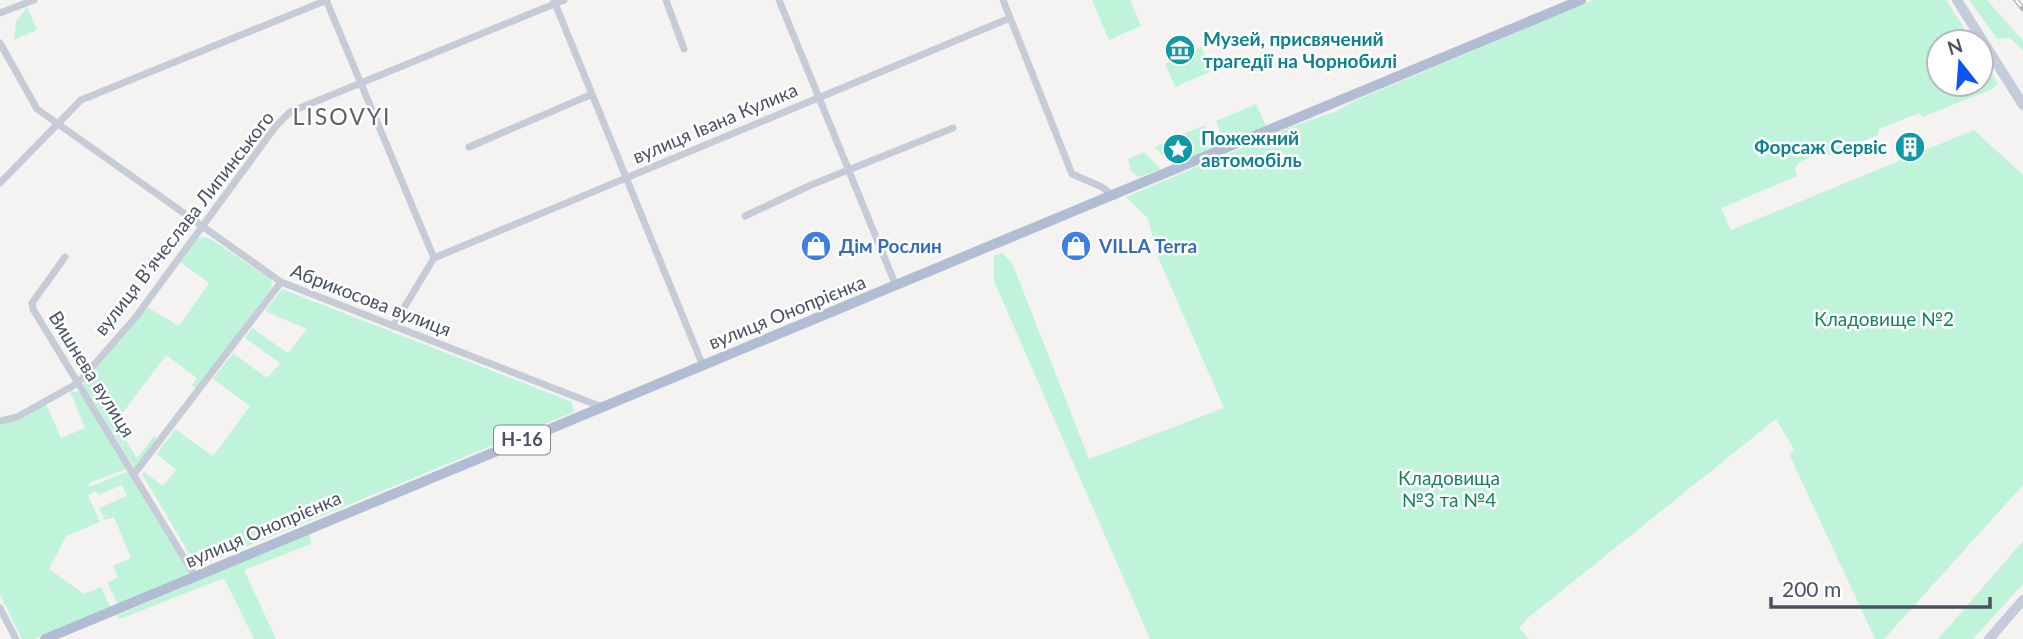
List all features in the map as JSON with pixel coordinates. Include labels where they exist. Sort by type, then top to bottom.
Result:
[{"type":"main road","name":"вулиця Онопрієнка","points":[[45,639],[1581,0]]},
{"type":"main road","points":[[1957,0],[2023,105]]},
{"type":"main road","points":[[1989,639],[2023,600]]},
{"type":"street","points":[[0,13],[34,0]]},
{"type":"street","points":[[0,183],[70,108],[92,94],[326,0],[434,258],[393,326]]},
{"type":"street","name":"вулиця Вʼячеслава Липинського","points":[[0,421],[17,417],[78,383],[135,318],[276,126],[290,112],[564,0]]},
{"type":"street","points":[[666,0],[684,49]]},
{"type":"street","points":[[779,0],[896,286]]},
{"type":"street","points":[[1003,0],[1072,174],[1115,196]]},
{"type":"street","points":[[554,2],[703,366]]},
{"type":"street","name":"вулиця Івана Кулика","points":[[434,258],[1010,18]]},
{"type":"street","name":"Абрикосова вулиця","points":[[0,43],[32,103],[44,115],[58,121],[281,282],[603,407]]},
{"type":"street","points":[[469,147],[590,95]]},
{"type":"street","points":[[745,216],[953,128]]},
{"type":"street","name":"Вишнева вулиця","points":[[65,257],[32,303],[195,576]]},
{"type":"street","name":"Вишнева вулиця","points":[[134,474],[281,282]]},
{"type":"street","points":[[0,608],[16,639]]},
{"type":"green space","points":[[1092,0],[1130,0],[1141,26],[1109,40]]},
{"type":"green space","points":[[1593,0],[1946,0],[1964,28],[1925,28],[1925,98],[1970,98],[1923,117],[1919,113],[1879,129],[1878,135],[1824,157],[1818,154],[1799,162],[1795,169],[1797,176],[1721,208],[1731,230],[1974,130],[2023,175],[2023,485],[1884,639],[1875,639],[1789,454],[1794,451],[1792,446],[1776,419],[1529,617],[1519,628],[1529,639],[1150,639],[994,281],[994,255],[1003,253],[1013,265],[1089,459],[1224,408],[1158,257],[1148,219],[1126,197],[1291,127],[1337,111],[1352,102]]},
{"type":"green space","points":[[1969,0],[1987,0],[2023,41],[2023,51],[2010,38],[1997,39],[1995,28],[1989,28]]},
{"type":"green space","points":[[27,7],[37,30],[14,40],[16,22]]},
{"type":"green space","points":[[1201,47],[1212,71],[1175,87],[1165,64]]},
{"type":"green space","points":[[1256,104],[1266,126],[1180,162],[1169,161],[1173,153],[1178,155],[1184,143],[1178,140],[1181,135],[1205,125],[1213,143],[1223,139],[1216,121]]},
{"type":"green space","points":[[1179,136],[1168,160],[1154,147]]},
{"type":"green space","points":[[1144,152],[1161,169],[1139,177],[1131,171],[1128,159]]},
{"type":"green space","points":[[199,237],[209,238],[271,279],[272,287],[197,389],[192,385],[197,378],[166,355],[115,423],[137,458],[154,436],[157,439],[135,469],[84,386],[84,379],[147,307],[179,326],[209,283],[180,262]]},
{"type":"green space","points":[[282,289],[572,402],[574,412],[197,567],[142,474],[144,472],[163,486],[176,470],[157,454],[175,429],[213,456],[250,406],[213,379],[233,353],[267,378],[280,363],[245,338],[252,328],[288,353],[307,329],[265,311]]},
{"type":"green space","points":[[70,391],[81,392],[126,469],[89,483],[89,487],[127,472],[132,475],[191,573],[118,604],[107,583],[118,577],[113,566],[131,558],[114,517],[104,520],[102,518],[108,515],[103,516],[99,508],[127,496],[122,485],[99,495],[96,491],[88,495],[100,522],[66,536],[49,569],[84,594],[101,587],[110,607],[34,639],[22,639],[0,595],[0,424],[46,404],[61,438],[85,428]]},
{"type":"green space","points":[[310,533],[311,544],[244,570],[276,639],[254,639],[224,578],[120,619],[116,616]]},
{"type":"green space","points":[[2023,541],[2023,584],[1973,639],[1938,639]]},
{"type":"railway","points":[[2016,0],[2023,9]]},
{"type":"place","name":"Музей, присвячений трагедії на Чорнобилі","points":[[1180,50]]},
{"type":"place","name":"Форсаж Сервіс","points":[[1910,147]]},
{"type":"place","name":"Пожежний автомобіль","points":[[1178,149]]},
{"type":"place","name":"Дім Рослин","points":[[816,246]]},
{"type":"place","name":"VILLA Terra","points":[[1076,246]]},
{"type":"district","name":"LISOVYI","points":[[342,117]]},
{"type":"park label","name":"Кладовище №2","points":[[1884,319]]},
{"type":"park label","name":"Кладовища №3 та №4","points":[[1449,489]]}]
